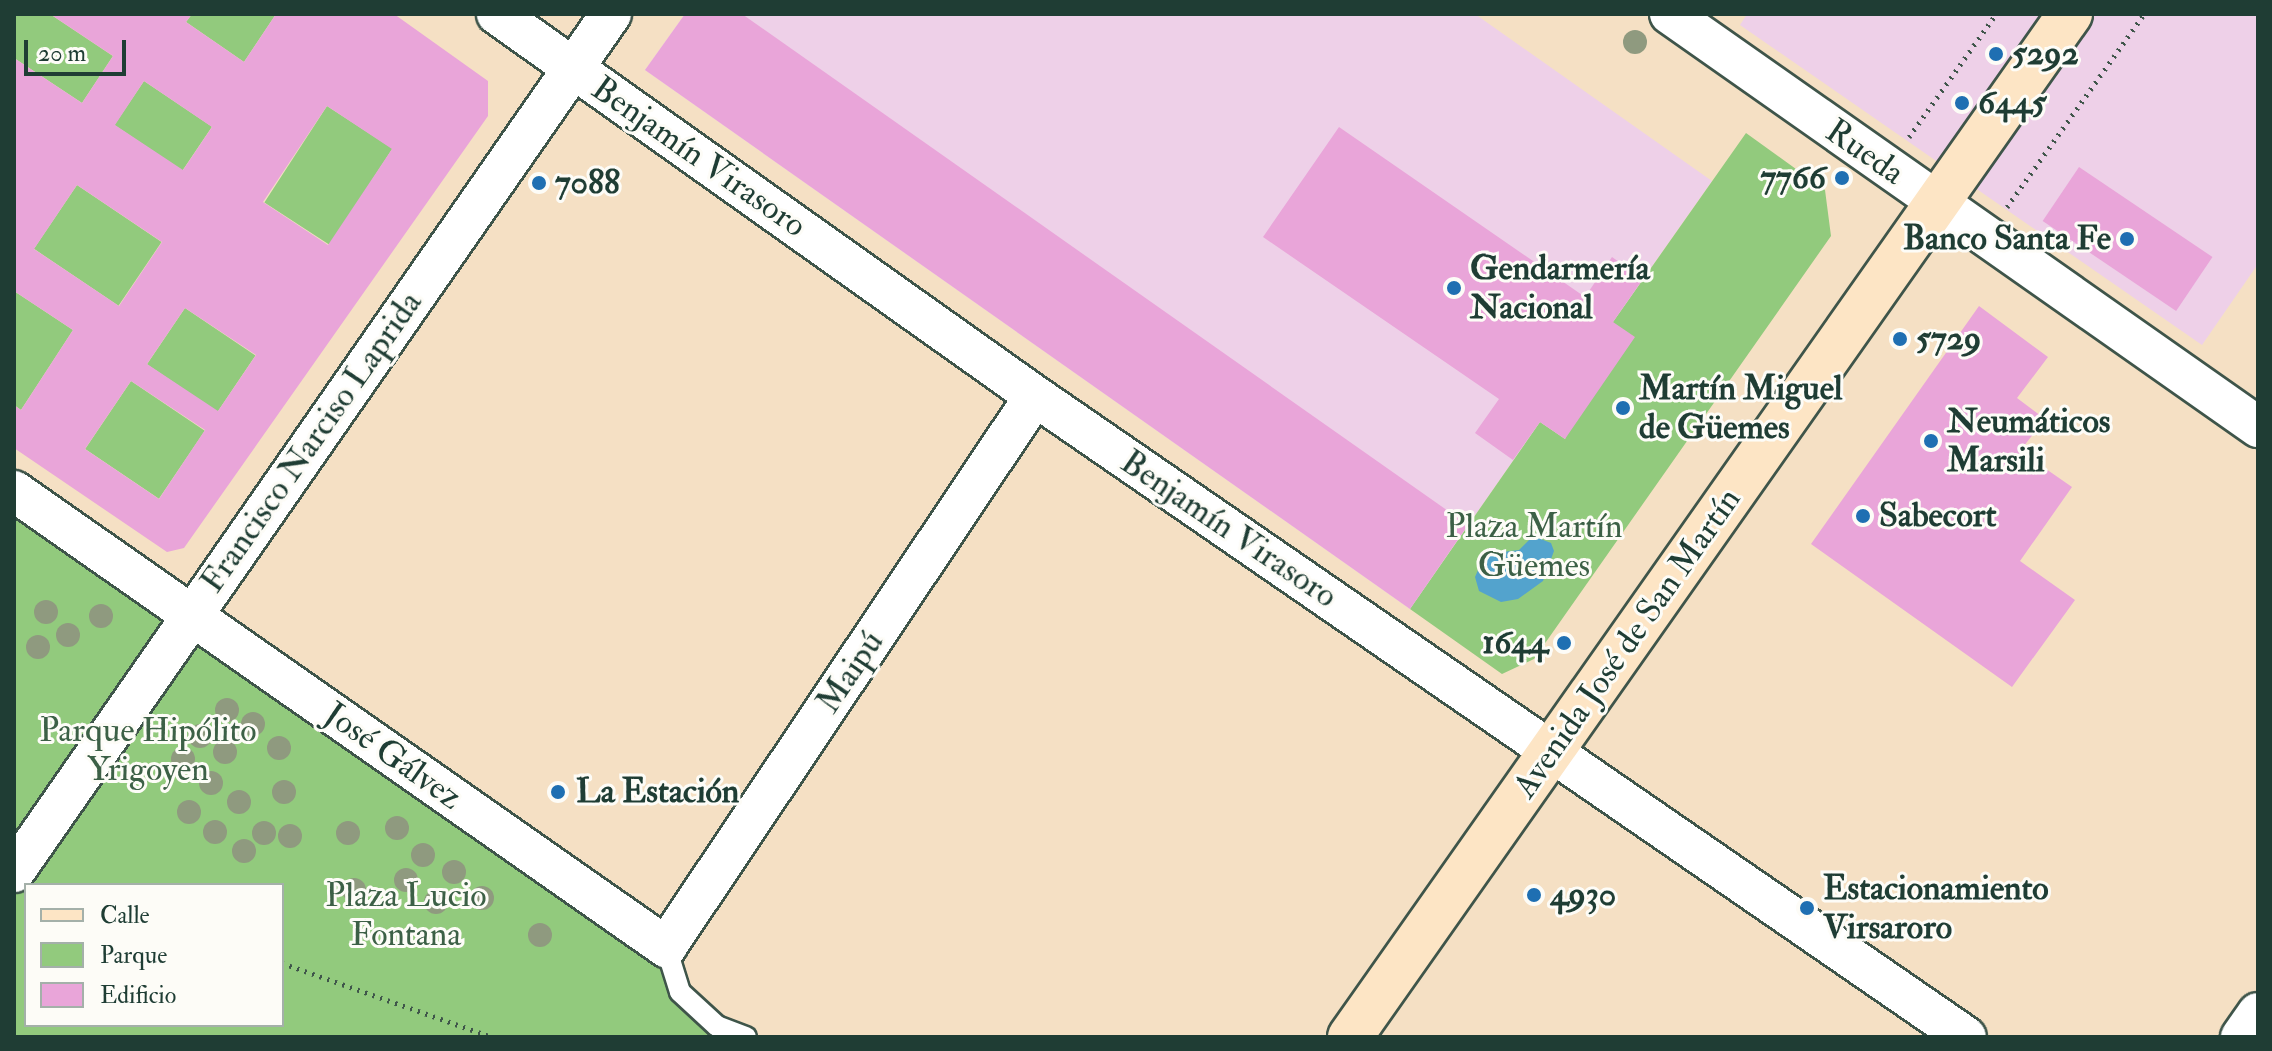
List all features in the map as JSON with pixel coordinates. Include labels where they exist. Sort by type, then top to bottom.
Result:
[{"type":"main road","name":"Avenida José de San Martín","points":[[1350,1037],[2070,14]]},
{"type":"street","name":"Benjamín Virasoro","points":[[497,14],[1035,396],[1966,1037]]},
{"type":"street","name":"Francisco Narciso Laprida","points":[[14,872],[611,14]]},
{"type":"street","name":"Rueda","points":[[1670,14],[2258,427]]},
{"type":"street","name":"Maipú","points":[[666,947],[1035,396]]},
{"type":"street","name":"José Gálvez","points":[[14,491],[666,947]]},
{"type":"street","points":[[2241,1037],[2258,1013]]},
{"type":"lane","points":[[666,947],[680,992],[717,1026],[746,1037]]},
{"type":"path","points":[[1887,169],[1996,14]]},
{"type":"path","points":[[1986,237],[2144,14]]},
{"type":"path","points":[[284,964],[492,1037]]},
{"type":"shaded area","points":[[685,14],[1475,14],[1712,181],[1613,322],[1565,439],[1540,422],[1410,609],[645,70]]},
{"type":"shaded area","points":[[1747,14],[2258,14],[2258,264],[2202,345],[1740,25]]},
{"type":"green space","points":[[14,14],[50,14],[113,56],[82,103],[14,58]]},
{"type":"green space","points":[[192,14],[276,14],[244,62],[186,22]]},
{"type":"green space","points":[[144,81],[212,127],[182,171],[114,125]]},
{"type":"green space","points":[[327,106],[392,148],[330,245],[264,202]]},
{"type":"green space","name":"Plaza Martín Güemes","points":[[1746,133],[1825,190],[1831,236],[1534,659],[1502,674],[1410,609],[1540,422],[1565,439],[1613,322]]},
{"type":"green space","points":[[77,185],[162,242],[119,306],[34,249]]},
{"type":"green space","points":[[14,291],[73,330],[21,410],[14,405]]},
{"type":"green space","points":[[185,308],[255,356],[217,412],[147,364]]},
{"type":"green space","points":[[131,381],[205,431],[159,499],[85,449]]},
{"type":"green space","name":"Plaza Lucio Fontana","points":[[14,491],[666,947],[680,992],[746,1037],[14,1037]]},
{"type":"water","points":[[1533,536],[1551,543],[1554,551],[1543,581],[1518,599],[1501,602],[1479,591],[1475,577],[1485,554],[1519,550]]},
{"type":"building","points":[[50,14],[192,14],[186,22],[244,62],[276,14],[394,14],[488,81],[488,116],[184,548],[167,552],[14,448],[14,405],[21,410],[73,330],[14,291],[14,58],[82,103],[113,56]],"holes":[[[144,81],[212,127],[183,170],[115,125]],[[327,106],[392,149],[328,245],[263,202]],[[77,185],[162,242],[119,306],[34,249]],[[185,308],[256,355],[218,411],[147,364]],[[131,381],[205,430],[159,499],[85,449]]]},
{"type":"building","points":[[685,14],[742,14],[1468,525],[1410,609],[645,70]]},
{"type":"building","name":"Gendarmería Nacional","points":[[1339,127],[1585,297],[1612,257],[1643,279],[1613,322],[1635,337],[1565,439],[1540,422],[1513,460],[1475,433],[1499,399],[1263,237]]},
{"type":"building","name":"Banco Santa Fe","points":[[2079,167],[2212,257],[2176,311],[2043,221]]},
{"type":"building","points":[[1979,306],[2048,357],[2017,398],[2045,419],[2020,451],[2072,487],[2020,561],[2075,600],[2012,687],[1811,544]]},
{"type":"place","name":"5292","points":[[1996,54]]},
{"type":"place","name":"6445","points":[[1962,103]]},
{"type":"place","name":"7766","points":[[1842,178]]},
{"type":"place","name":"7088","points":[[539,183]]},
{"type":"place","name":"Banco Santa Fe","points":[[2127,239]]},
{"type":"place","name":"Gendarmería Nacional","points":[[1454,288]]},
{"type":"place","name":"5729","points":[[1900,339]]},
{"type":"place","name":"Martín Miguel de Güemes","points":[[1623,408]]},
{"type":"place","name":"Neumáticos Marsili","points":[[1931,441]]},
{"type":"place","name":"Sabecort","points":[[1863,516]]},
{"type":"place","name":"1644","points":[[1564,643]]},
{"type":"place","name":"La Estación","points":[[558,792]]},
{"type":"place","name":"4930","points":[[1534,895]]},
{"type":"place","name":"Estacionamiento Virsaroro","points":[[1807,908]]},
{"type":"park label","name":"Parque Hipólito Yrigoyen","points":[[148,750]]}]
